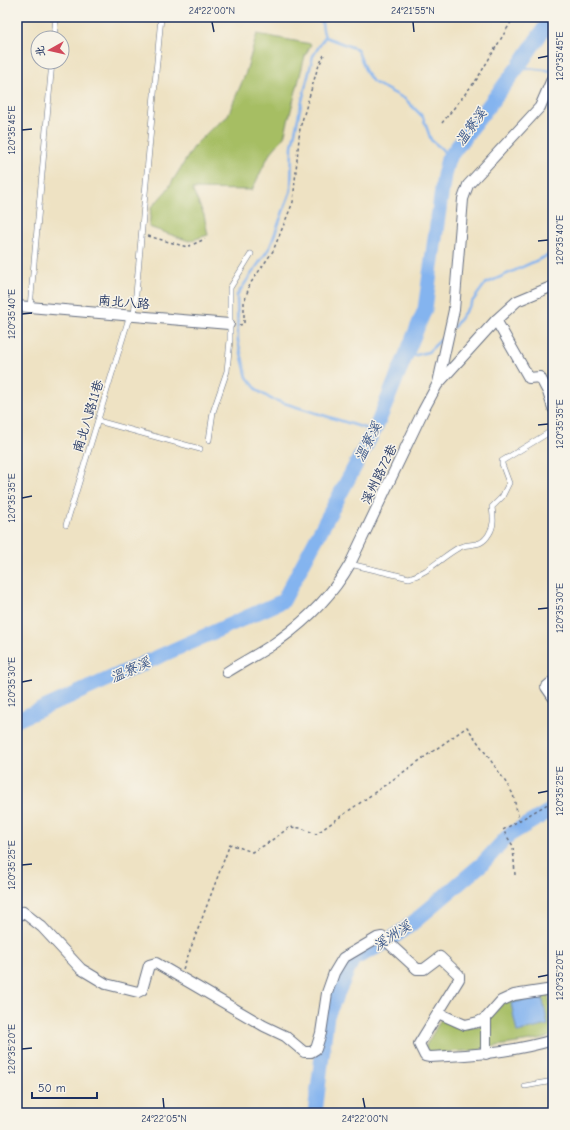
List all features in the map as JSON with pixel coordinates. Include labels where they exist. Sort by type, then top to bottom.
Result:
[{"type":"street","points":[[437,385],[454,310],[463,199],[468,185],[540,107],[553,77]]},
{"type":"street","name":"溪州路72巷","points":[[226,672],[279,640],[315,609],[344,575],[437,385],[496,320],[517,301],[553,286]]},
{"type":"street","name":"南北八路","points":[[17,306],[229,324]]},
{"type":"street","points":[[496,320],[529,378],[540,377],[548,392],[553,408]]},
{"type":"street","points":[[553,681],[546,687],[553,697]]},
{"type":"street","points":[[17,917],[23,912],[42,928],[81,969],[106,984],[138,992],[142,990],[149,965],[156,963],[264,1026],[285,1036],[304,1052],[311,1052],[316,1049],[322,1034],[327,993],[334,973],[343,958],[377,938],[382,937],[417,969],[424,969],[440,956],[459,975],[459,979],[419,1044],[425,1056],[486,1054],[537,1045],[553,1040]]},
{"type":"street","points":[[438,1013],[465,1025],[478,1022],[486,1018],[501,1001],[514,995],[553,989]]},
{"type":"street","points":[[486,1018],[486,1054]]},
{"type":"lane","points":[[55,30],[56,17]]},
{"type":"lane","points":[[134,316],[161,17]]},
{"type":"lane","points":[[30,307],[51,70]]},
{"type":"lane","points":[[209,440],[213,412],[226,371],[230,340],[230,288],[251,254]]},
{"type":"lane","name":"南北八路11巷","points":[[66,525],[128,321],[134,316]]},
{"type":"lane","points":[[98,420],[200,449]]},
{"type":"lane","points":[[350,564],[410,578],[419,576],[460,546],[478,545],[489,535],[493,525],[492,507],[502,497],[509,483],[502,461],[553,430]]},
{"type":"lane","points":[[525,1086],[553,1081]]},
{"type":"path","points":[[442,123],[477,79],[514,17]]},
{"type":"path","points":[[240,325],[244,324],[244,302],[250,284],[273,250],[293,202],[300,128],[317,70],[324,55]]},
{"type":"path","points":[[141,234],[187,248],[205,239]]},
{"type":"path","points":[[180,976],[230,844],[252,852],[290,828],[301,828],[316,834],[466,727],[502,775],[513,794],[519,820]]},
{"type":"path","points":[[515,875],[513,846],[503,830],[553,802]]},
{"type":"green space","points":[[257,34],[311,44],[305,56],[284,137],[269,155],[252,190],[192,189],[204,215],[208,235],[189,241],[149,227],[151,208],[167,190],[195,145],[211,129],[227,117],[245,75]]},
{"type":"green space","points":[[548,993],[553,1019],[553,1035],[544,1039],[490,1047],[483,1050],[430,1053],[425,1047],[442,1018],[454,1027],[481,1027],[504,1002]]},
{"type":"water","points":[[542,996],[548,1025],[517,1032],[511,1003]]},
{"type":"waterway","points":[[321,17],[325,37],[357,49],[366,72],[373,82],[405,99],[423,117],[431,140],[442,149],[448,159]]},
{"type":"waterway","name":"溫寮溪","points":[[17,720],[283,601],[377,425],[425,309],[444,175],[448,159],[518,67],[552,17]]},
{"type":"waterway","points":[[325,37],[313,56],[300,109],[292,146],[291,190],[270,247],[237,295],[238,341],[247,377],[258,391],[271,399],[374,431]]},
{"type":"waterway","points":[[518,67],[553,71]]},
{"type":"waterway","points":[[454,327],[485,284],[553,253]]},
{"type":"waterway","points":[[405,358],[428,352],[445,336]]},
{"type":"waterway","name":"溪洲溪","points":[[315,1113],[327,1016],[353,959],[387,942],[408,927],[483,863],[509,835],[553,809]]}]
